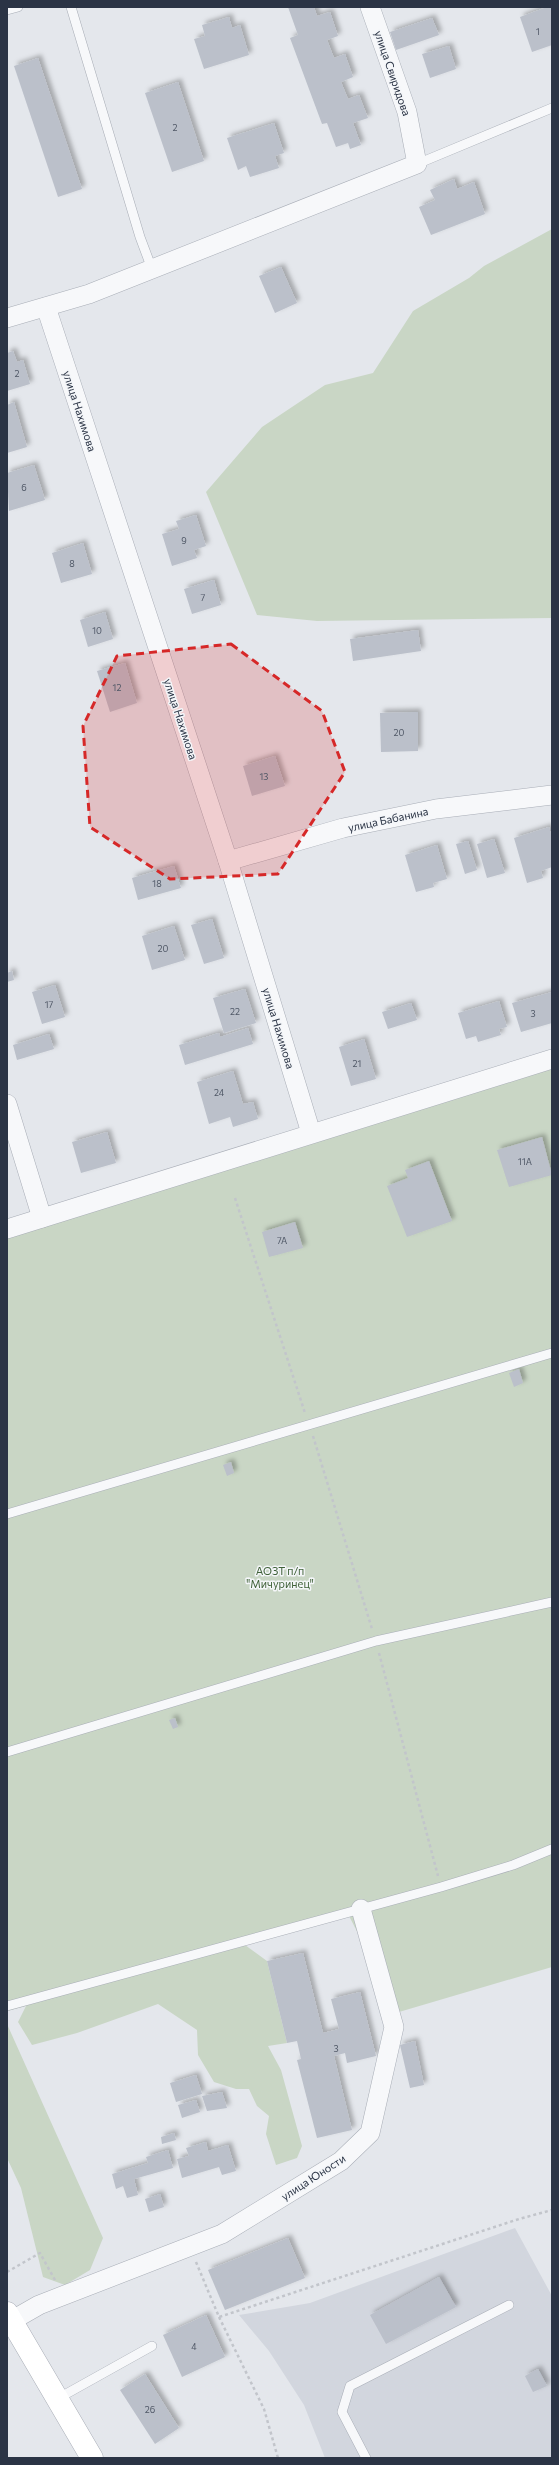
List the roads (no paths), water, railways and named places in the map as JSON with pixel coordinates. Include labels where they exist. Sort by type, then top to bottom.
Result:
[{"type":"main road","points":[[9,2317],[92,2458]]},
{"type":"street","name":"улица Свиридова","points":[[370,7],[407,112],[417,164]]},
{"type":"street","points":[[7,318],[89,294],[417,164]]},
{"type":"street","name":"улица Нахимова","points":[[46,307],[228,861],[311,1133]]},
{"type":"street","name":"улица Бабанина","points":[[228,861],[344,828],[428,811],[552,795]]},
{"type":"street","points":[[7,1229],[552,1059]]},
{"type":"street","points":[[7,1104],[42,1218]]},
{"type":"street","name":"улица Юности","points":[[9,2317],[222,2234],[341,2161],[370,2133],[394,2027],[361,1909]]},
{"type":"lane","points":[[7,10],[18,7]]},
{"type":"lane","points":[[71,7],[140,237],[152,269]]},
{"type":"lane","points":[[417,164],[552,108]]},
{"type":"lane","points":[[7,1514],[552,1353]]},
{"type":"lane","points":[[7,1752],[376,1641],[552,1602]]},
{"type":"lane","points":[[7,2006],[441,1887],[513,1865],[552,1849]]},
{"type":"lane","points":[[366,2458],[342,2412],[350,2386],[509,2305]]},
{"type":"lane","points":[[58,2399],[152,2346]]},
{"type":"park label","name":"АОЗТ п/п \"Мичуринец\"","points":[[280,1576]]}]
